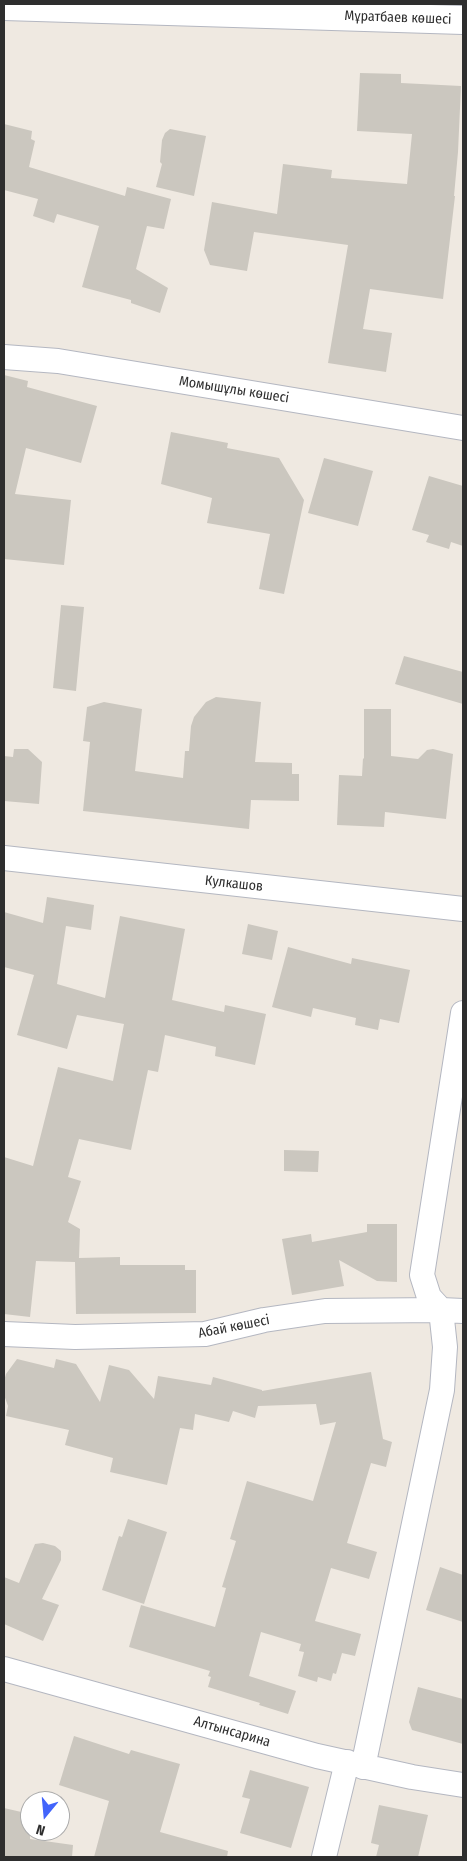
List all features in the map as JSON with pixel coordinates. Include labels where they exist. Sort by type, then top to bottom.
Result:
[{"type":"street","name":"Мұратбаев көшесі","points":[[4,6],[463,20]]},
{"type":"street","name":"Момышұлы көшесі","points":[[4,357],[58,362],[463,428]]},
{"type":"street","name":"Кулкашов","points":[[4,858],[463,909]]},
{"type":"street","points":[[324,1857],[355,1765],[442,1390],[445,1347],[452,1311],[429,1297],[422,1275],[463,1013]]},
{"type":"street","name":"Абай көшесі","points":[[4,1334],[75,1337],[205,1334],[264,1320],[325,1311],[452,1311]]},
{"type":"street","name":"Алтынсарина","points":[[4,1669],[317,1756],[463,1785]]},
{"type":"building","points":[[360,73],[401,74],[401,83],[461,86],[455,196],[443,299],[370,289],[363,329],[392,333],[386,372],[328,363],[348,245],[254,232],[247,271],[210,265],[204,250],[212,202],[277,214],[283,164],[332,170],[331,178],[407,184],[412,134],[357,131]]},
{"type":"building","points":[[4,124],[32,131],[31,139],[35,141],[29,167],[125,196],[127,187],[171,199],[164,229],[147,226],[136,269],[168,288],[160,313],[131,303],[131,300],[82,287],[99,226],[57,214],[54,223],[33,216],[38,199],[4,190]]},
{"type":"building","points":[[170,129],[206,136],[194,196],[156,187],[162,164],[160,162],[162,140],[165,133]]},
{"type":"building","points":[[4,375],[28,381],[27,387],[97,406],[81,463],[26,448],[15,494],[71,500],[64,565],[4,559]]},
{"type":"building","points":[[171,432],[228,443],[227,448],[279,458],[304,500],[284,594],[259,589],[270,534],[207,523],[212,498],[161,484]]},
{"type":"building","points":[[324,458],[373,471],[358,526],[308,513]]},
{"type":"building","points":[[429,476],[463,486],[463,546],[451,542],[449,549],[426,542],[429,535],[412,530]]},
{"type":"building","points":[[61,605],[84,607],[76,691],[53,688]]},
{"type":"building","points":[[404,656],[463,672],[463,704],[395,684]]},
{"type":"building","points":[[216,697],[261,702],[255,762],[292,763],[292,774],[299,774],[299,801],[251,800],[249,829],[83,811],[90,742],[83,741],[87,707],[104,702],[142,709],[135,771],[183,778],[185,751],[189,751],[191,726],[194,717],[206,702]]},
{"type":"building","points":[[364,709],[391,709],[391,756],[418,759],[427,750],[433,749],[453,754],[446,819],[385,812],[384,827],[337,825],[339,775],[362,776]]},
{"type":"building","points":[[14,749],[28,749],[42,762],[39,804],[4,801],[4,756],[13,757]]},
{"type":"building","points":[[47,897],[94,905],[91,930],[66,926],[57,984],[105,998],[120,916],[185,929],[172,1000],[224,1012],[225,1005],[266,1014],[255,1065],[215,1056],[216,1047],[165,1035],[158,1072],[148,1070],[131,1150],[79,1139],[68,1177],[81,1181],[68,1222],[80,1229],[79,1258],[120,1257],[120,1265],[185,1265],[185,1270],[196,1270],[196,1313],[76,1314],[75,1262],[36,1261],[30,1317],[4,1314],[4,1157],[33,1166],[58,1067],[113,1081],[124,1024],[77,1015],[67,1049],[17,1035],[34,975],[4,967],[4,912],[43,923]]},
{"type":"building","points":[[248,924],[278,931],[272,960],[242,954]]},
{"type":"building","points":[[288,947],[351,964],[352,958],[410,970],[399,1023],[380,1019],[378,1030],[355,1025],[356,1018],[313,1008],[311,1017],[272,1007]]},
{"type":"building","points":[[284,1150],[319,1151],[318,1172],[284,1171]]},
{"type":"building","points":[[367,1224],[397,1224],[397,1282],[377,1281],[339,1260],[344,1286],[292,1295],[282,1239],[311,1234],[312,1242],[367,1232]]},
{"type":"building","points":[[17,1359],[54,1368],[56,1359],[76,1364],[100,1402],[109,1365],[129,1370],[154,1399],[158,1376],[211,1385],[213,1377],[262,1391],[371,1372],[383,1439],[392,1442],[386,1467],[371,1463],[347,1543],[377,1552],[369,1579],[331,1568],[315,1621],[361,1634],[355,1656],[342,1653],[336,1674],[333,1673],[331,1681],[318,1677],[317,1682],[298,1676],[304,1652],[299,1651],[301,1644],[261,1632],[249,1676],[296,1691],[288,1714],[208,1687],[211,1677],[208,1676],[210,1671],[129,1647],[141,1605],[215,1627],[226,1588],[222,1587],[236,1541],[230,1539],[247,1481],[313,1501],[336,1422],[320,1425],[316,1404],[258,1406],[255,1418],[233,1411],[229,1422],[195,1414],[193,1430],[180,1428],[167,1485],[110,1472],[113,1458],[65,1445],[69,1430],[6,1416],[8,1406],[4,1395],[4,1381],[6,1374]]},
{"type":"building","points":[[128,1519],[167,1532],[144,1604],[102,1590],[119,1536],[122,1537]]},
{"type":"building","points":[[43,1543],[55,1546],[61,1551],[61,1560],[42,1599],[59,1605],[43,1641],[4,1624],[4,1577],[19,1583],[35,1544]]},
{"type":"building","points":[[440,1567],[463,1575],[463,1622],[426,1610]]},
{"type":"building","points":[[418,1687],[463,1699],[463,1744],[412,1730],[409,1722]]},
{"type":"building","points":[[74,1736],[129,1754],[131,1750],[180,1764],[160,1832],[228,1851],[227,1857],[94,1857],[109,1801],[59,1785]]},
{"type":"building","points":[[250,1770],[309,1787],[291,1848],[240,1833],[250,1799],[242,1797]]},
{"type":"building","points":[[379,1805],[428,1815],[418,1857],[376,1857],[379,1845],[371,1843]]},
{"type":"building","points":[[4,1808],[20,1812],[20,1841],[44,1841],[73,1845],[72,1857],[4,1857]]}]
